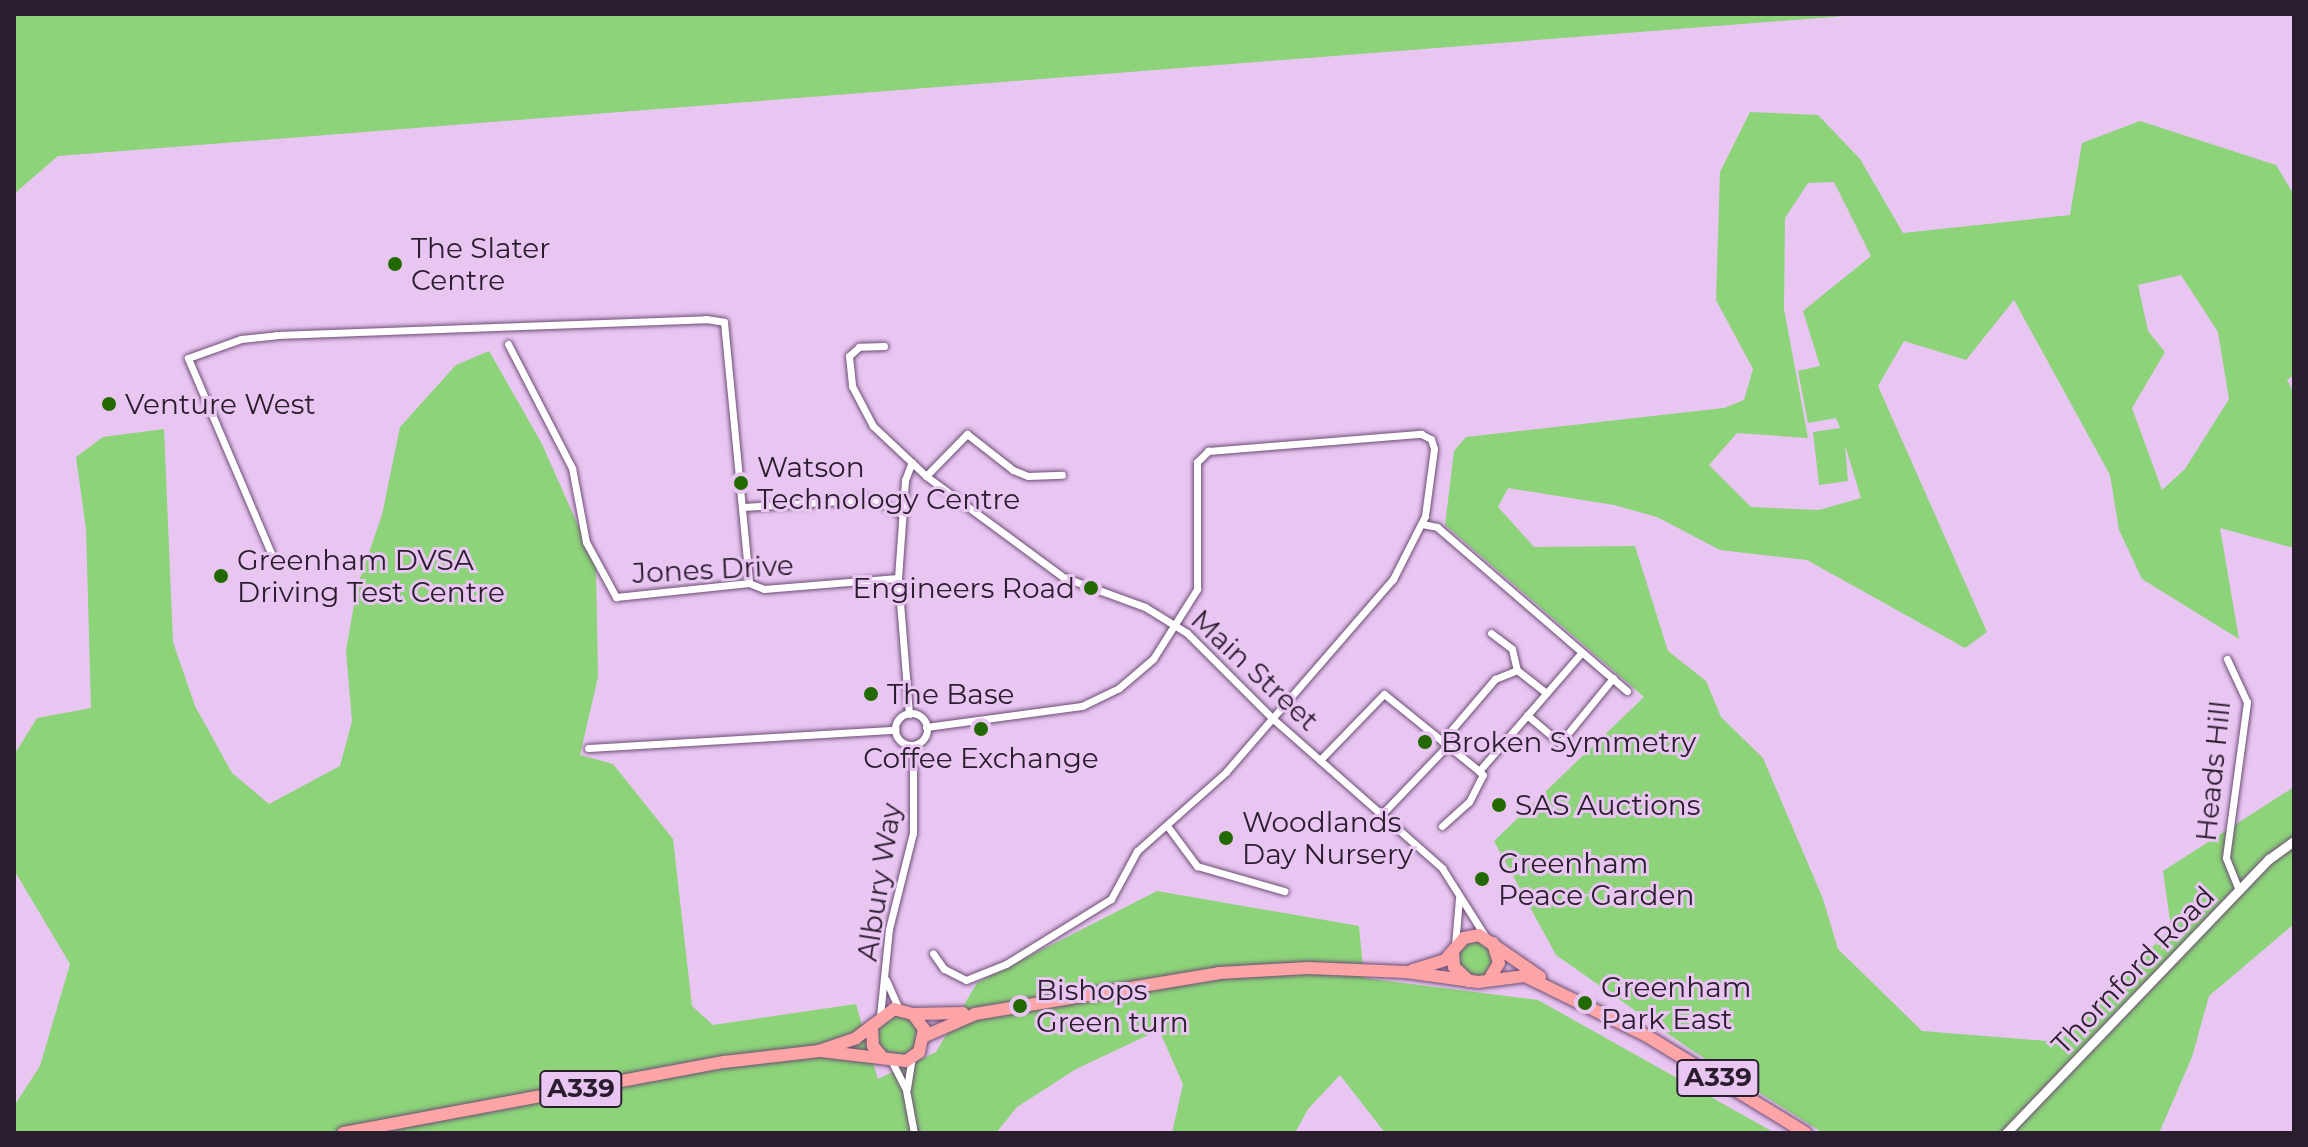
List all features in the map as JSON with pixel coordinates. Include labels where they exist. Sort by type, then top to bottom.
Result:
[{"type":"highway","points":[[975,1014],[925,1036],[912,1058],[888,1060],[873,1046],[876,1022],[899,1009],[913,1014],[975,1014],[1219,973],[1308,968],[1406,972],[1471,982],[1490,978],[1499,955],[1488,939],[1471,935],[1437,964],[1406,972]]},
{"type":"highway","name":"A339","points":[[1488,939],[1549,984],[1647,1036],[1806,1133]]},
{"type":"highway","points":[[1454,951],[1454,967],[1471,982]]},
{"type":"highway","name":"A339","points":[[1490,978],[1525,976],[1549,984]]},
{"type":"highway","points":[[913,1014],[925,1036]]},
{"type":"highway","name":"A339","points":[[819,1051],[876,1022]]},
{"type":"highway","name":"A339","points":[[343,1133],[724,1062],[819,1051],[888,1060]]},
{"type":"street","points":[[271,553],[188,358],[241,339],[277,335],[724,322],[749,583]]},
{"type":"street","name":"Jones Drive","points":[[508,344],[572,468],[578,515],[609,591],[616,597],[749,583],[764,589],[898,578]]},
{"type":"street","name":"Main Street","points":[[884,346],[859,347],[849,356],[847,368],[873,426],[926,476],[1063,577],[1145,607],[1178,627],[1272,718],[1442,868],[1488,939]]},
{"type":"street","points":[[926,476],[967,434],[1013,470],[1028,476],[1062,475]]},
{"type":"street","points":[[926,727],[1082,706],[1134,676],[1178,627],[1201,570],[1197,462],[1208,451],[1421,434],[1431,439],[1434,449],[1422,524],[1393,579],[1272,718],[1168,827],[1137,851],[1103,907],[1006,964],[966,980],[944,969],[933,953]]},
{"type":"street","points":[[588,748],[895,730],[909,714],[898,578],[901,514],[912,462]]},
{"type":"street","points":[[743,507],[874,499],[901,514]]},
{"type":"street","points":[[1422,524],[1437,527],[1627,691]]},
{"type":"street","points":[[1491,633],[1512,649],[1517,670],[1545,692]]},
{"type":"street","points":[[1479,771],[1582,652]]},
{"type":"street","name":"Heads Hill","points":[[2227,659],[2247,702],[2226,858],[2239,891]]},
{"type":"street","points":[[1381,815],[1495,679],[1517,670]]},
{"type":"street","points":[[1527,715],[1560,743],[1613,678]]},
{"type":"street","points":[[1320,760],[1384,694],[1483,775],[1469,802],[1442,826]]},
{"type":"street","points":[[895,730],[899,740],[913,745],[925,737],[926,727],[922,718],[909,714]]},
{"type":"street","name":"Albury Way","points":[[876,1022],[885,978],[889,929],[913,833],[913,745]]},
{"type":"street","points":[[1168,827],[1197,866],[1284,891]]},
{"type":"street","name":"Thornford Road","points":[[2006,1133],[2239,891],[2294,841]]},
{"type":"street","points":[[1454,951],[1460,896]]},
{"type":"street","name":"Albury Way","points":[[885,978],[899,1009]]},
{"type":"street","points":[[906,1090],[912,1058]]},
{"type":"street","points":[[888,1060],[906,1090],[914,1133]]},
{"type":"green space","points":[[14,14],[1870,14],[58,156],[14,194]]},
{"type":"green space","points":[[1750,112],[1818,115],[1860,159],[1903,233],[2070,215],[2082,143],[2140,121],[2276,165],[2294,195],[2294,375],[2287,380],[2294,393],[2294,548],[2220,528],[2239,639],[2142,579],[2119,530],[2110,475],[2014,300],[1966,360],[1904,341],[1878,386],[1987,632],[1965,648],[1807,560],[1720,550],[1657,517],[1614,505],[1508,488],[1498,507],[1534,547],[1635,546],[1668,651],[1706,681],[1721,717],[1763,758],[1823,899],[1838,949],[1922,1031],[2059,1042],[2171,928],[2163,871],[2294,787],[2294,924],[2209,996],[2192,1057],[2159,1133],[1823,1133],[1690,1049],[1556,955],[1494,841],[1644,697],[1445,525],[1454,451],[1466,437],[1724,408],[1744,400],[1753,369],[1716,300],[1720,172]],"holes":[[[1834,182],[1871,256],[1803,311],[1820,366],[1798,371],[1808,423],[1836,418],[1840,428],[1813,432],[1819,485],[1848,481],[1845,445],[1861,498],[1819,510],[1751,507],[1709,465],[1737,433],[1808,438],[1784,309],[1785,218],[1808,183]],[[2181,275],[2218,332],[2229,399],[2185,469],[2162,490],[2132,408],[2165,352],[2148,331],[2138,285]]]},
{"type":"green space","points":[[489,351],[542,444],[596,566],[598,677],[580,755],[613,764],[673,839],[692,1006],[713,1025],[856,1004],[878,1079],[936,1052],[977,983],[1157,891],[1359,926],[1364,978],[1538,1000],[1775,1133],[1385,1133],[1340,1075],[1308,1109],[1295,1133],[1172,1133],[1183,1084],[1159,1030],[1076,1069],[1017,1107],[996,1133],[14,1133],[14,1106],[40,1066],[70,964],[14,870],[14,755],[37,718],[91,708],[86,529],[76,457],[103,437],[164,429],[173,642],[195,706],[232,773],[269,804],[340,766],[352,721],[346,651],[357,587],[382,515],[400,427],[456,365]]},
{"type":"green space","points":[[1476,941],[1489,946],[1494,959],[1489,972],[1476,977],[1463,972],[1458,959],[1463,946]]},
{"type":"green space","points":[[897,1014],[912,1020],[918,1035],[912,1050],[897,1056],[882,1050],[876,1035],[882,1020]]},
{"type":"place","name":"The Slater Centre","points":[[395,264]]},
{"type":"place","name":"Venture West","points":[[109,404]]},
{"type":"place","name":"Watson Technology Centre","points":[[741,483]]},
{"type":"place","name":"Greenham DVSA Driving Test Centre","points":[[221,576]]},
{"type":"place","name":"Engineers Road","points":[[1091,588]]},
{"type":"place","name":"The Base","points":[[871,694]]},
{"type":"place","name":"Coffee Exchange","points":[[981,729]]},
{"type":"place","name":"Broken Symmetry","points":[[1425,742]]},
{"type":"place","name":"SAS Auctions","points":[[1499,805]]},
{"type":"place","name":"Woodlands Day Nursery","points":[[1226,838]]},
{"type":"place","name":"Greenham Peace Garden","points":[[1482,879]]},
{"type":"place","name":"Greenham Park East","points":[[1585,1003]]},
{"type":"place","name":"Bishops Green turn","points":[[1020,1006]]}]
